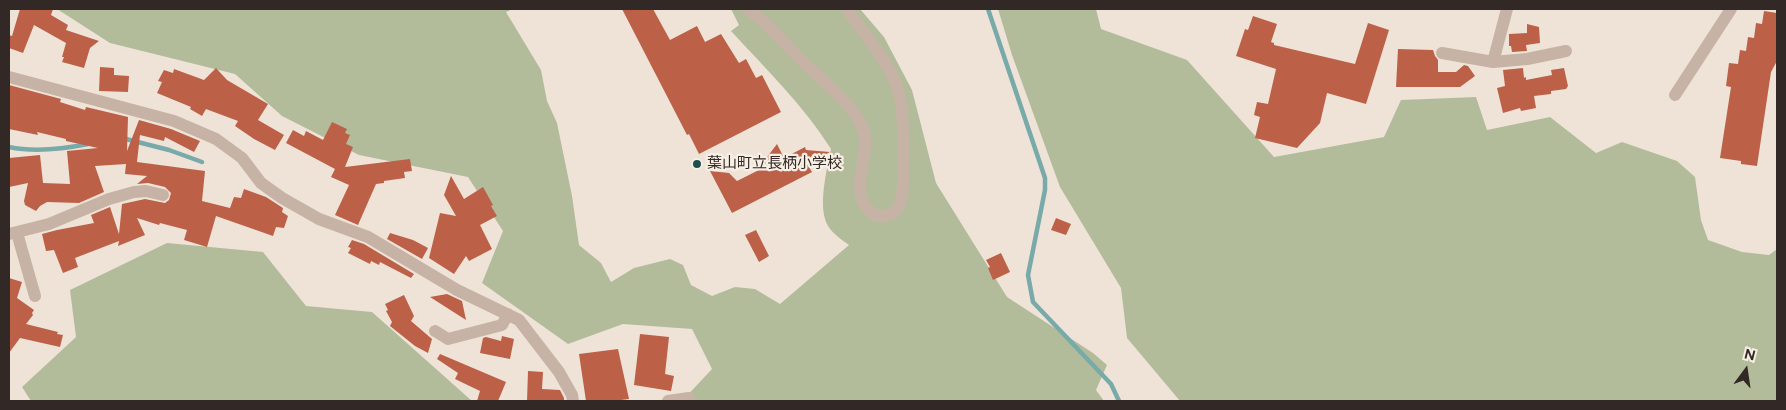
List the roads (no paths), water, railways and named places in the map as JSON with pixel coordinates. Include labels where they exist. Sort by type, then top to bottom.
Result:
[{"type":"street","points":[[748,9],[771,28],[858,118],[865,140],[860,188],[861,200],[864,206],[872,213],[884,216],[898,210],[902,198],[901,106],[896,84],[878,51],[847,9]]},
{"type":"street","points":[[1493,62],[1507,9]]},
{"type":"street","points":[[1675,95],[1731,9]]},
{"type":"street","points":[[1442,53],[1493,62],[1527,59],[1566,51]]},
{"type":"street","points":[[9,77],[174,121],[216,139],[242,158],[261,182],[282,198],[319,220],[368,237],[458,290],[519,320],[559,372],[572,395],[573,401]]},
{"type":"street","points":[[35,296],[13,234],[49,224],[109,199],[134,192],[146,191],[163,195]]},
{"type":"street","points":[[435,331],[448,340],[502,325],[508,314]]},
{"type":"street","points":[[668,401],[689,398]]},
{"type":"waterway","points":[[988,9],[1045,178],[1045,190],[1028,275],[1033,302],[1111,384],[1119,401]]},
{"type":"waterway","points":[[122,138],[169,150],[202,162]]},
{"type":"waterway","points":[[9,147],[48,149],[88,144]]},
{"type":"place","name":"葉山町立長柄小学校","points":[[697,164]]}]
